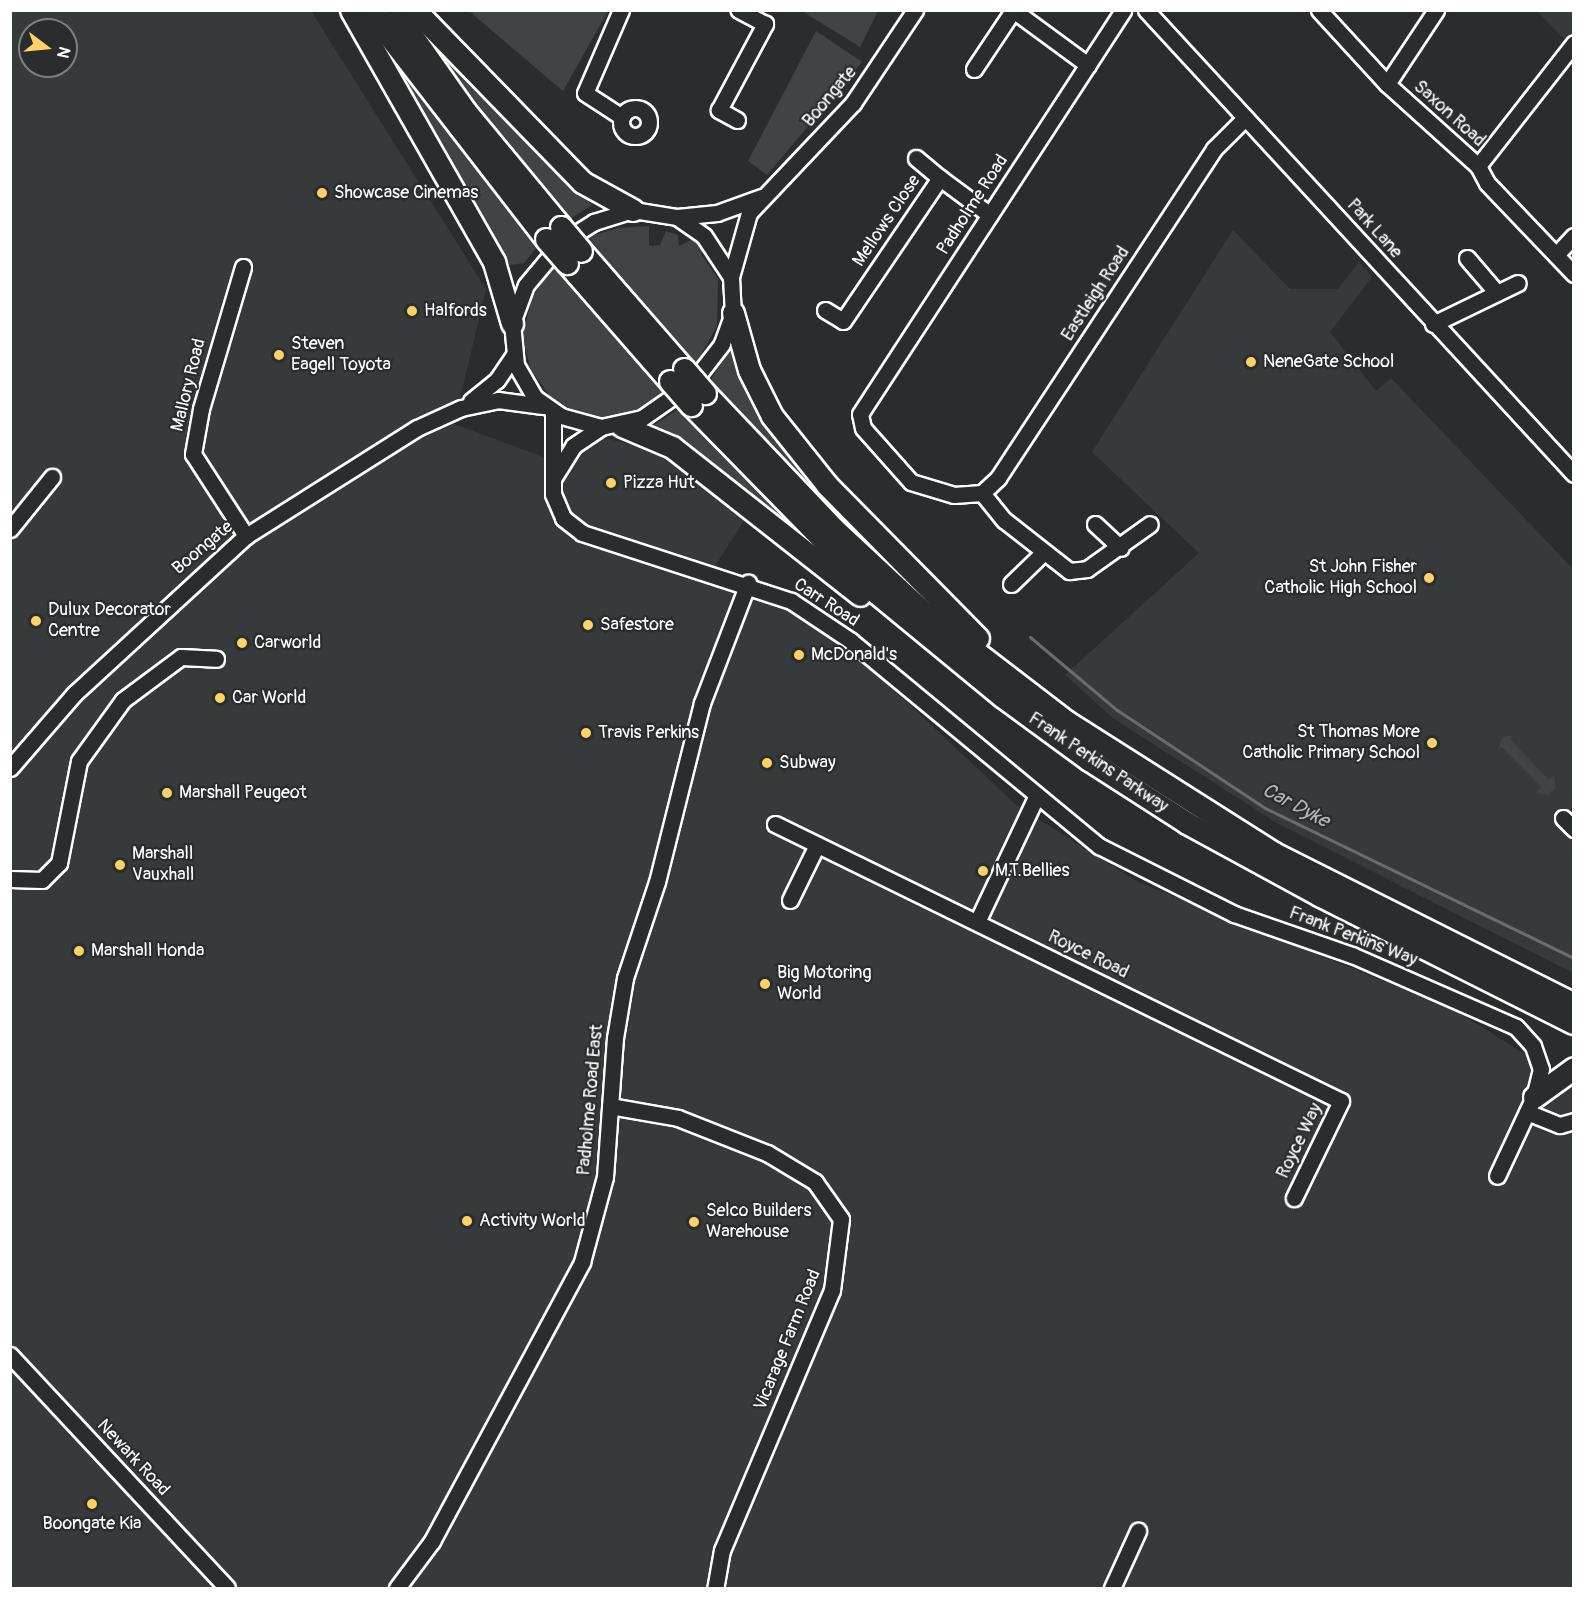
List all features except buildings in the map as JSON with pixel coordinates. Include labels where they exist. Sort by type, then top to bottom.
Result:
[{"type":"highway","points":[[351,10],[494,262],[512,323]]},
{"type":"highway","points":[[369,10],[453,125],[554,233]]},
{"type":"highway","points":[[394,10],[554,233]]},
{"type":"highway","points":[[415,10],[582,182],[633,210]]},
{"type":"highway","name":"Frank Perkins Parkway","points":[[554,233],[698,399],[870,585],[1167,788],[1274,853],[1574,1004]]},
{"type":"highway","points":[[734,313],[749,370],[772,416],[878,538],[998,656],[1167,788]]},
{"type":"highway","points":[[622,426],[672,447],[854,570],[870,585]]},
{"type":"highway","name":"Frank Perkins Parkway","points":[[870,585],[895,623],[935,644],[1089,760],[1187,823],[1574,1023]]},
{"type":"highway","points":[[1530,1104],[1574,1068]]},
{"type":"street","points":[[621,10],[585,93],[622,117]]},
{"type":"street","points":[[737,120],[719,111],[768,19],[739,10]]},
{"type":"street","name":"Boongate","points":[[730,277],[741,230],[761,197],[853,103],[915,10]]},
{"type":"street","name":"Padholme Road","points":[[982,493],[954,495],[911,482],[860,422],[864,406],[1123,10]]},
{"type":"street","name":"Park Lane","points":[[1146,10],[1433,324],[1574,474]]},
{"type":"street","name":"Saxon Road","points":[[1318,10],[1387,84],[1478,166],[1487,183],[1574,274]]},
{"type":"street","points":[[1387,84],[1436,10]]},
{"type":"street","points":[[974,69],[1013,11],[1088,65]]},
{"type":"street","points":[[1478,166],[1574,43]]},
{"type":"street","name":"Eastleigh Road","points":[[982,493],[998,478],[1214,149],[1245,118]]},
{"type":"street","points":[[916,158],[940,178]]},
{"type":"street","name":"Mellows Close","points":[[825,310],[843,321],[940,178],[990,215]]},
{"type":"street","name":"Boongate","points":[[677,217],[717,213],[761,197]]},
{"type":"street","points":[[548,409],[527,388],[514,355],[512,323],[526,285],[562,242],[594,222],[633,210],[677,217],[704,236],[730,277],[734,313],[722,344],[691,384],[622,426],[601,428],[562,458],[552,482]]},
{"type":"street","points":[[1556,255],[1574,236]]},
{"type":"street","points":[[1467,258],[1497,293]]},
{"type":"street","name":"Mallory Road","points":[[243,267],[194,454],[246,536]]},
{"type":"street","points":[[1433,324],[1518,283]]},
{"type":"street","name":"Boongate","points":[[461,408],[497,380],[514,355]]},
{"type":"street","name":"Boongate","points":[[10,768],[82,686],[246,536],[417,428],[461,408],[498,400],[548,409],[601,428]]},
{"type":"street","name":"Carr Road","points":[[548,409],[552,482],[559,512],[582,533],[748,583],[827,622],[1036,797]]},
{"type":"street","points":[[10,529],[52,477]]},
{"type":"street","points":[[982,493],[1043,553],[1069,572],[1087,569],[1121,548],[1150,524]]},
{"type":"street","points":[[1095,524],[1121,548]]},
{"type":"street","points":[[1011,584],[1043,553]]},
{"type":"street","name":"Padholme Road East","points":[[397,1588],[435,1535],[582,1262],[605,1177],[610,1106],[625,978],[657,882],[702,703],[748,583]]},
{"type":"street","points":[[10,879],[42,880],[58,863],[79,761],[123,700],[181,657],[216,659]]},
{"type":"street","points":[[977,922],[1036,797]]},
{"type":"street","name":"Frank Perkins Way","points":[[1036,797],[1099,846],[1144,873],[1516,1027],[1533,1046],[1540,1069],[1530,1104],[1497,1176]]},
{"type":"street","name":"Royce Road","points":[[774,824],[1341,1101]]},
{"type":"street","points":[[790,900],[817,845]]},
{"type":"street","name":"Royce Way","points":[[1294,1198],[1341,1101]]},
{"type":"street","points":[[1530,1104],[1560,1125],[1574,1121]]},
{"type":"street","name":"Vicarage Farm Road","points":[[610,1106],[678,1118],[767,1153],[815,1182],[841,1219],[832,1290],[722,1550],[715,1588]]},
{"type":"street","name":"Newark Road","points":[[10,1355],[227,1588]]},
{"type":"street","points":[[1112,1588],[1138,1531]]},
{"type":"shaded area","points":[[469,10],[608,11],[563,91]]},
{"type":"shaded area","points":[[11,11],[311,11],[486,289],[454,424],[565,465],[577,447],[604,438],[646,448],[687,472],[744,521],[704,583],[789,609],[859,657],[1015,804],[1138,882],[1453,1009],[1573,1084],[1573,1588],[11,1588]]},
{"type":"shaded area","points":[[802,11],[878,11],[860,47]]},
{"type":"shaded area","points":[[1537,11],[1573,11],[1573,33],[1567,42]]},
{"type":"shaded area","points":[[816,31],[862,62],[767,175],[748,161]]},
{"type":"shaded area","points":[[431,39],[592,205],[567,221],[425,45]]},
{"type":"shaded area","points":[[403,71],[538,246],[524,263],[510,265],[503,259],[397,76]]},
{"type":"shaded area","points":[[649,226],[649,246],[660,245],[666,231],[678,235],[679,246],[697,237],[704,247],[701,254],[718,279],[717,326],[694,367],[582,239],[618,228]]},
{"type":"shaded area","points":[[1233,230],[1290,289],[1338,289],[1359,262],[1372,277],[1330,332],[1376,391],[1391,378],[1573,569],[1573,973],[1277,823],[1114,719],[1065,675],[1199,553],[1092,452]]},
{"type":"shaded area","points":[[553,265],[666,394],[631,414],[603,418],[577,413],[549,395],[531,370],[522,337],[532,298]]},
{"type":"shaded area","points":[[732,346],[871,545],[867,550],[708,384]]},
{"type":"shaded area","points":[[679,409],[790,519],[784,527],[652,426]]},
{"type":"shaded area","points":[[1513,735],[1510,739],[1549,780],[1554,775],[1556,787],[1547,795],[1536,793],[1541,787],[1502,747],[1498,750],[1502,738]]},
{"type":"waterway","name":"Car Dyke","points":[[1030,637],[1117,710],[1265,808],[1574,958]]},
{"type":"place","name":"Showcase Cinemas","points":[[322,193]]},
{"type":"place","name":"Halfords","points":[[412,311]]},
{"type":"place","name":"Steven Eagell Toyota","points":[[279,355]]},
{"type":"place","name":"NeneGate School","points":[[1251,362]]},
{"type":"place","name":"Pizza Hut","points":[[611,483]]},
{"type":"place","name":"St John Fisher Catholic High School","points":[[1429,578]]},
{"type":"place","name":"Dulux Decorator Centre","points":[[36,621]]},
{"type":"place","name":"Safestore","points":[[588,625]]},
{"type":"place","name":"Carworld","points":[[242,643]]},
{"type":"place","name":"McDonald's","points":[[799,655]]},
{"type":"place","name":"Car World","points":[[220,698]]},
{"type":"place","name":"Travis Perkins","points":[[586,733]]},
{"type":"place","name":"St Thomas More Catholic Primary School","points":[[1432,743]]},
{"type":"place","name":"Subway","points":[[767,763]]},
{"type":"place","name":"Marshall Peugeot","points":[[167,793]]},
{"type":"place","name":"Marshall Vauxhall","points":[[120,865]]},
{"type":"place","name":"M.T.Bellies","points":[[983,871]]},
{"type":"place","name":"Marshall Honda","points":[[79,951]]},
{"type":"place","name":"Big Motoring World","points":[[765,984]]},
{"type":"place","name":"Activity World","points":[[467,1221]]},
{"type":"place","name":"Selco Builders Warehouse","points":[[694,1222]]},
{"type":"place","name":"Boongate Kia","points":[[92,1504]]}]
